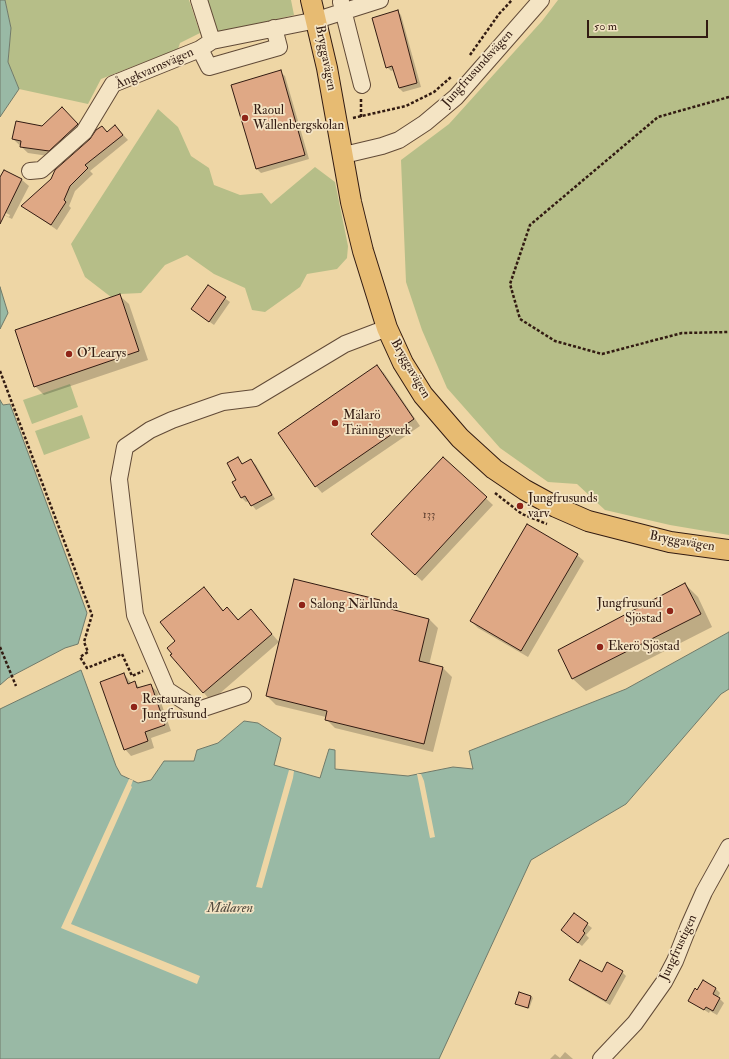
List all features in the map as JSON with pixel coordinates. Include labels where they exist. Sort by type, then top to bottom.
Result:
[{"type":"main road","name":"Bryggavägen","points":[[311,0],[317,20],[344,155],[351,202],[363,251],[387,328],[423,395],[460,438],[494,469],[525,490],[556,508],[588,521],[670,542],[729,550]]},
{"type":"street","name":"Ångkvarnsvägen","points":[[199,0],[209,67],[279,47],[274,28]]},
{"type":"street","name":"Ångkvarnsvägen","points":[[30,171],[41,170],[84,132],[113,84],[206,45],[274,28],[317,20],[342,5],[380,0]]},
{"type":"street","name":"Jungfrusundsvägen","points":[[344,155],[382,146],[399,140],[425,123],[456,96],[541,0]]},
{"type":"street","points":[[342,5],[362,85]]},
{"type":"street","points":[[243,696],[198,710],[167,690],[135,615],[118,479],[125,447],[150,430],[172,420],[223,402],[254,398],[345,344],[387,328]]},
{"type":"street","name":"Jungfrustigen","points":[[601,1059],[635,1023],[664,982],[675,961],[704,892],[729,847]]},
{"type":"path","points":[[468,57],[499,14],[512,0]]},
{"type":"path","points":[[361,117],[406,106],[434,92],[454,74]]},
{"type":"path","points":[[729,97],[658,117],[530,225],[510,284],[520,319],[555,341],[602,354],[682,333],[729,332]]},
{"type":"path","points":[[0,371],[92,615],[84,642],[88,652],[80,657],[86,668],[122,654],[132,676],[157,666]]},
{"type":"path","points":[[493,492],[522,514],[554,527]]},
{"type":"path","points":[[0,647],[16,686]]},
{"type":"green space","points":[[5,0],[189,0],[200,33],[180,43],[178,49],[101,79],[88,104],[19,89],[8,62],[11,28]]},
{"type":"green space","points":[[207,0],[291,0],[294,15],[216,34],[211,25]]},
{"type":"green space","points":[[558,0],[729,0],[729,535],[670,525],[605,510],[577,484],[548,482],[500,448],[447,388],[422,330],[406,282],[401,160],[449,124],[542,21]]},
{"type":"green space","points":[[158,109],[178,127],[191,156],[209,168],[214,185],[240,195],[262,193],[271,204],[315,167],[335,182],[348,246],[347,258],[337,269],[307,274],[300,287],[265,312],[252,310],[245,288],[214,274],[187,255],[165,265],[141,293],[120,294],[111,297],[85,277],[71,244]]},
{"type":"green space","points":[[70,384],[78,407],[32,424],[23,400]]},
{"type":"green space","points":[[82,415],[90,438],[44,455],[35,431]]},
{"type":"water","points":[[0,0],[5,0],[11,28],[8,62],[19,89],[0,117]]},
{"type":"water","points":[[0,287],[8,313],[0,329]]},
{"type":"water","points":[[0,400],[3,405],[10,404],[87,613],[78,644],[65,648],[8,678],[0,685]]},
{"type":"water","name":"Mälaren","points":[[729,632],[729,689],[721,694],[626,804],[531,860],[439,1059],[0,1059],[0,709],[81,670],[116,766],[121,775],[138,783],[151,780],[164,761],[194,761],[197,750],[218,743],[244,721],[258,723],[281,738],[274,765],[320,778],[329,749],[335,750],[335,769],[408,776],[453,767],[473,769],[469,751],[626,689]]},
{"type":"pier","points":[[289,770],[294,771],[293,778],[262,888],[256,887]]},
{"type":"pier","points":[[417,774],[421,774],[424,781],[435,837],[430,838]]},
{"type":"pier","points":[[129,779],[133,780],[132,787],[71,924],[200,976],[197,984],[61,928]]},
{"type":"building","points":[[398,10],[417,83],[399,88],[392,66],[386,68],[372,18]]},
{"type":"building","points":[[281,70],[305,155],[256,169],[231,85]]},
{"type":"building","points":[[62,107],[78,124],[49,151],[20,147],[21,141],[12,139],[16,121],[42,126]]},
{"type":"building","points":[[115,125],[123,135],[85,165],[88,168],[70,186],[64,200],[66,202],[51,225],[21,206],[51,179],[55,170],[90,139],[96,130],[102,126],[107,132]]},
{"type":"building","points":[[4,170],[22,179],[0,224],[0,177]]},
{"type":"building","points":[[208,285],[226,297],[209,322],[191,309]]},
{"type":"building","points":[[120,294],[139,351],[34,387],[15,330]]},
{"type":"building","points":[[377,365],[414,419],[315,487],[278,433]]},
{"type":"building","points":[[238,457],[242,464],[251,459],[272,495],[251,506],[245,496],[241,498],[232,482],[236,480],[227,463]]},
{"type":"building","points":[[443,457],[487,497],[415,575],[371,534]]},
{"type":"building","points":[[527,524],[578,554],[521,651],[470,621]]},
{"type":"building","points":[[294,579],[380,600],[379,606],[429,619],[419,661],[443,667],[424,744],[325,720],[327,711],[266,696]]},
{"type":"building","points":[[685,583],[701,614],[572,679],[558,650]]},
{"type":"building","points":[[204,587],[223,611],[227,607],[238,620],[251,609],[272,634],[203,693],[170,655],[172,654],[167,648],[175,641],[160,622]]},
{"type":"building","name":"Restaurang Jungfrusund","points":[[124,673],[128,684],[135,681],[137,688],[151,684],[165,725],[145,732],[148,741],[124,750],[100,682]]},
{"type":"building","points":[[574,913],[588,923],[583,931],[585,933],[578,943],[561,930]]},
{"type":"building","points":[[580,960],[602,972],[607,962],[623,971],[606,1001],[569,980]]},
{"type":"building","points":[[703,980],[716,988],[713,994],[720,998],[713,1011],[706,1007],[704,1010],[688,1001],[695,988],[697,990]]},
{"type":"building","points":[[519,992],[531,996],[528,1008],[515,1004]]},
{"type":"place","name":"Raoul Wallenbergskolan","points":[[245,118]]},
{"type":"place","name":"O'Learys","points":[[69,354]]},
{"type":"place","name":"Mälarö Träningsverk","points":[[335,423]]},
{"type":"place","name":"Jungfrusunds varv","points":[[520,506]]},
{"type":"place","name":"Salong Närlunda","points":[[302,605]]},
{"type":"place","name":"Jungfrusund Sjöstad","points":[[670,611]]},
{"type":"place","name":"Ekerö Sjöstad","points":[[600,647]]},
{"type":"place","name":"Restaurang Jungfrusund","points":[[134,707]]}]
